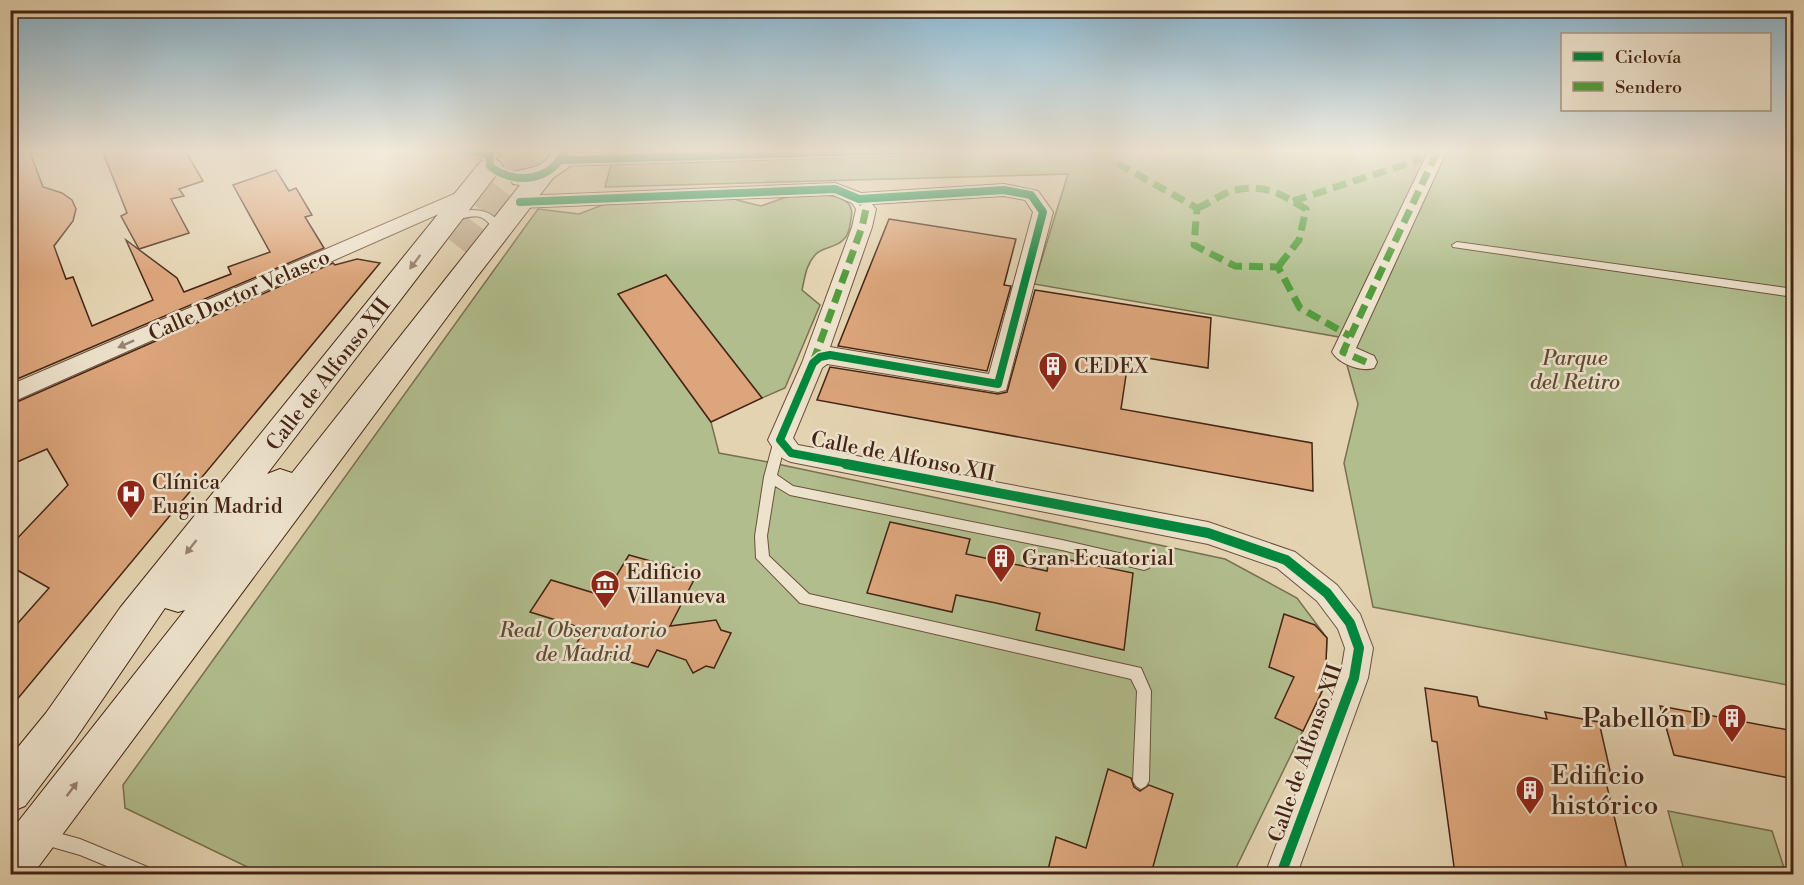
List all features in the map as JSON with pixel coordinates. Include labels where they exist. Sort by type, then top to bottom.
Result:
[{"type":"main road","name":"Calle de Alfonso XII","points":[[10,868],[37,836],[498,229],[530,191]]},
{"type":"main road","name":"Calle de Alfonso XII","points":[[108,741],[453,235],[468,194]]},
{"type":"main road","name":"Calle de Alfonso XII","points":[[10,791],[60,727],[134,620],[453,235]]},
{"type":"main road","name":"Calle de Alfonso XII","points":[[60,727],[289,473]]},
{"type":"street","points":[[520,202],[779,191]]},
{"type":"street","points":[[841,191],[859,199],[983,191]]},
{"type":"street","points":[[813,363],[820,357],[830,355],[998,384],[1043,212],[1031,195],[1011,191]]},
{"type":"street","points":[[1366,362],[1343,351],[1418,191]]},
{"type":"street","name":"Calle Doctor Velasco","points":[[10,395],[468,194]]},
{"type":"street","name":"Calle de Alfonso XII","points":[[859,199],[866,208],[862,227],[813,363],[780,440],[791,453],[814,458],[1208,533],[1286,560],[1327,593],[1350,623],[1359,648],[1354,678],[1281,874]]},
{"type":"lane","points":[[453,235],[462,215],[480,214],[493,219],[498,229]]},
{"type":"lane","points":[[1457,245],[1794,293]]},
{"type":"lane","points":[[780,440],[770,477],[761,536],[763,558],[805,598],[1136,673],[1144,691],[1141,782]]},
{"type":"lane","points":[[770,477],[790,490],[1062,545],[1144,564]]},
{"type":"lane","points":[[37,836],[80,847],[144,874]]},
{"type":"green space","name":"Parque del Retiro","points":[[1063,191],[1793,191],[1793,686],[1373,607],[1344,463],[1358,404],[1339,337],[1034,284]]},
{"type":"green space","name":"Real Observatorio de Madrid","points":[[820,194],[840,198],[847,202],[851,209],[851,219],[845,238],[837,245],[818,252],[808,267],[802,290],[820,305],[785,388],[762,398],[666,275],[618,294],[711,422],[719,453],[1225,559],[1297,598],[1327,638],[1325,685],[1233,874],[262,874],[125,808],[123,785],[538,209],[579,214],[610,202],[736,197],[737,200],[761,206],[792,195]]},
{"type":"green space","points":[[1668,811],[1772,831],[1786,874],[1685,874]]},
{"type":"building","points":[[10,191],[57,191],[72,200],[76,209],[73,221],[54,246],[66,279],[73,277],[92,326],[153,300],[126,240],[177,278],[184,292],[231,274],[228,267],[270,252],[236,191],[298,191],[312,215],[305,217],[324,248],[10,382]]},
{"type":"building","points":[[118,191],[181,191],[184,196],[171,199],[189,233],[139,249],[121,216],[127,213]]},
{"type":"building","points":[[889,219],[1016,239],[1004,285],[1011,286],[987,371],[838,346]]},
{"type":"building","points":[[357,259],[380,263],[10,708],[10,632],[49,588],[10,566],[10,546],[68,485],[47,449],[10,465],[10,405],[333,263],[335,265]]},
{"type":"building","points":[[666,275],[762,398],[711,422],[618,294]]},
{"type":"building","name":"CEDEX","points":[[1035,290],[1211,318],[1208,368],[1129,355],[1121,409],[1312,443],[1313,491],[817,400],[830,367],[998,394],[1007,392]]},
{"type":"building","name":"Gran Ecuatorial","points":[[890,522],[970,539],[966,554],[1047,571],[1050,556],[1133,573],[1124,650],[1036,630],[1040,613],[996,603],[956,595],[952,612],[867,593]]},
{"type":"building","name":"Edificio Villanueva","points":[[629,555],[697,574],[670,626],[716,620],[721,630],[731,633],[714,668],[706,666],[693,673],[686,660],[657,650],[648,667],[575,646],[585,629],[530,612],[551,580],[604,596]]},
{"type":"building","points":[[1284,614],[1315,625],[1327,638],[1325,685],[1303,731],[1275,718],[1294,677],[1269,667]]},
{"type":"building","name":"Edificio histórico","points":[[1425,688],[1477,697],[1479,706],[1547,719],[1545,712],[1599,722],[1611,775],[1604,774],[1628,874],[1455,874],[1437,742],[1432,741]]},
{"type":"building","name":"Pabellón D","points":[[1660,706],[1794,731],[1794,779],[1674,755]]},
{"type":"building","points":[[1108,769],[1131,778],[1134,787],[1140,791],[1149,785],[1173,794],[1151,874],[1047,874],[1056,837],[1086,848]]},
{"type":"tunnel","points":[[460,248],[503,191]]},
{"type":"marked path","points":[[1167,191],[1197,208],[1194,245],[1235,266],[1278,267],[1300,308],[1350,336]]},
{"type":"marked path","points":[[1197,208],[1210,204],[1232,191]]},
{"type":"marked path","points":[[1277,191],[1306,209],[1299,240],[1278,267]]},
{"type":"marked path","points":[[1293,201],[1323,191]]},
{"type":"marked path","points":[[1366,362],[1343,352],[1419,191]]},
{"type":"marked path","points":[[813,362],[862,227],[866,209],[859,199]]},
{"type":"cycle path","points":[[520,202],[779,191]]},
{"type":"cycle path","points":[[841,191],[859,199],[983,191]]},
{"type":"cycle path","points":[[1011,191],[1031,195],[1043,212],[998,384],[830,355],[820,357],[813,363],[780,440],[791,453],[1208,533],[1286,560],[1327,593],[1350,623],[1359,648],[1354,678],[1281,874]]},
{"type":"place","name":"CEDEX","points":[[1053,392]]},
{"type":"place","name":"Clínica Eugin Madrid","points":[[131,520]]},
{"type":"place","name":"Gran Ecuatorial","points":[[1001,584]]},
{"type":"place","name":"Edificio Villanueva","points":[[605,610]]},
{"type":"place","name":"Pabellón D","points":[[1732,744]]},
{"type":"place","name":"Edificio histórico","points":[[1530,816]]}]
